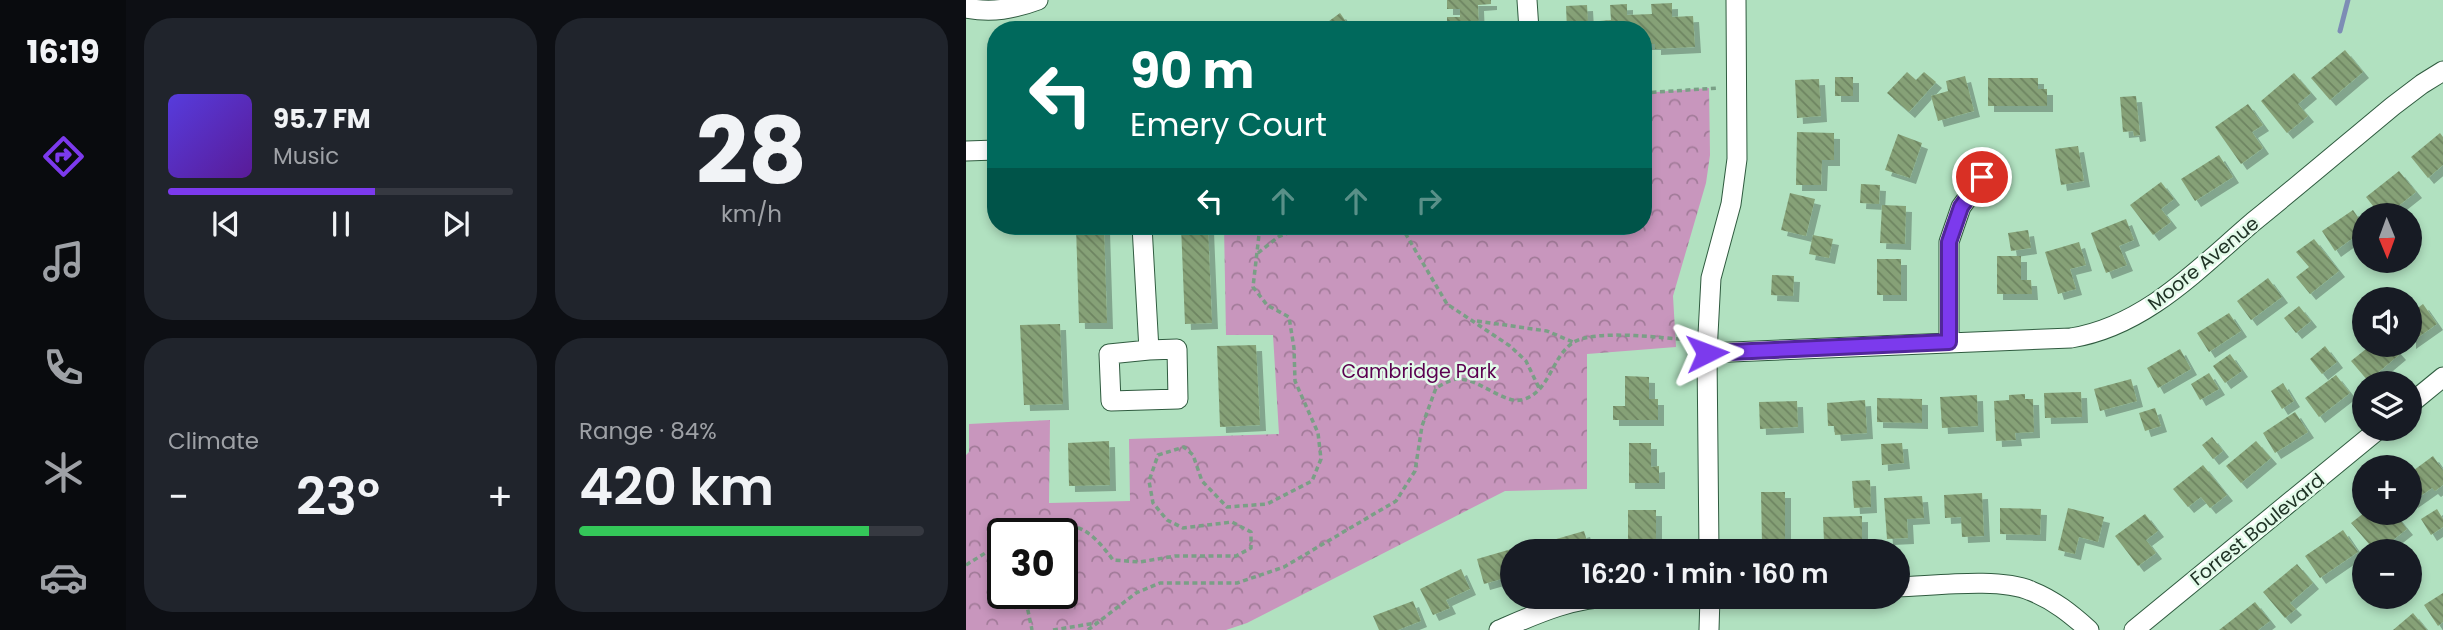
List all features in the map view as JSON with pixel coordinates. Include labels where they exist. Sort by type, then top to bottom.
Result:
[{"type":"street","points":[[966,8],[987,12],[1022,6],[1038,0]]},
{"type":"street","points":[[1527,0],[1528,21]]},
{"type":"street","points":[[1709,539],[1707,347],[1711,278],[1731,204],[1737,159],[1736,0]]},
{"type":"street","name":"Moore Avenue","points":[[1707,347],[2071,338],[2096,334],[2140,314],[2161,299],[2393,106],[2443,71]]},
{"type":"street","points":[[966,151],[987,150]]},
{"type":"street","points":[[1949,342],[1949,242],[1961,207],[1982,177]]},
{"type":"street","points":[[1143,235],[1149,350]]},
{"type":"street","points":[[2422,394],[2443,377]]},
{"type":"street","name":"Forrest Boulevard","points":[[2134,630],[2364,441]]},
{"type":"street","points":[[1910,586],[1987,583],[2029,590],[2065,608],[2089,630]]},
{"type":"street","points":[[1499,630],[1546,609]]},
{"type":"street","points":[[1709,630],[1710,609]]},
{"type":"path","points":[[1652,92],[1724,87]]},
{"type":"path","points":[[1078,527],[1097,538],[1113,561],[1140,562],[1175,556],[1236,556],[1251,548],[1251,532],[1232,522],[1183,528],[1167,520],[1153,503],[1149,481],[1158,455],[1184,447],[1193,455],[1202,481],[1227,507],[1267,504],[1312,481],[1321,459],[1318,433],[1295,381],[1289,317],[1267,305],[1253,287],[1259,235]]},
{"type":"path","points":[[1256,254],[1283,235]]},
{"type":"path","points":[[1406,235],[1447,304],[1510,346],[1526,361],[1540,390]]},
{"type":"path","points":[[1473,321],[1547,331],[1573,342]]},
{"type":"path","points":[[1088,630],[1136,593],[1160,583],[1237,583],[1284,567],[1396,501],[1415,471],[1422,426],[1436,388],[1455,379],[1485,386],[1504,397],[1520,400],[1540,390],[1561,355],[1573,342],[1597,335],[1707,347]]},
{"type":"path","points":[[966,565],[987,552]]},
{"type":"path","points":[[1028,609],[1032,630]]},
{"type":"path","points":[[1053,630],[1097,623]]},
{"type":"green space","name":"Cambridge Park","points":[[1709,88],[1710,155],[1706,183],[1673,296],[1676,347],[1587,354],[1587,489],[1505,491],[1247,623],[1226,630],[966,630],[966,455],[969,452],[969,424],[1050,420],[1049,503],[1130,501],[1129,439],[1279,434],[1273,335],[1226,335],[1224,235],[1652,235],[1652,92]]},
{"type":"building","points":[[1447,0],[1491,0],[1491,4],[1478,5],[1479,21],[1447,21],[1447,17],[1460,17],[1460,9],[1447,9]]},
{"type":"building","points":[[1672,3],[1672,17],[1693,16],[1695,47],[1655,49],[1655,44],[1652,44],[1652,21],[1600,21],[1611,20],[1610,5],[1627,4],[1627,15],[1652,14],[1651,4]]},
{"type":"building","points":[[1587,5],[1588,21],[1567,21],[1566,6]]},
{"type":"building","points":[[1340,13],[1346,21],[1329,21]]},
{"type":"building","points":[[2345,50],[2363,72],[2330,100],[2311,78]]},
{"type":"building","points":[[1907,72],[1916,80],[1924,72],[1936,82],[1909,112],[1887,93]]},
{"type":"building","points":[[2294,73],[2311,93],[2298,104],[2308,116],[2287,133],[2261,101]]},
{"type":"building","points":[[1965,76],[1974,111],[1938,121],[1931,96],[1948,91],[1946,81]]},
{"type":"building","points":[[1835,77],[1853,77],[1853,96],[1835,96]]},
{"type":"building","points":[[1988,78],[2038,78],[2038,89],[2047,89],[2047,106],[1988,106]]},
{"type":"building","points":[[1819,79],[1821,116],[1797,118],[1795,80]]},
{"type":"building","points":[[2136,96],[2140,135],[2134,136],[2133,131],[2123,132],[2120,97]]},
{"type":"building","points":[[2248,104],[2263,125],[2252,132],[2263,148],[2241,164],[2215,127]]},
{"type":"building","points":[[1797,132],[1834,133],[1834,160],[1822,160],[1821,185],[1796,185]]},
{"type":"building","points":[[2440,133],[2443,137],[2443,165],[2428,178],[2411,157]]},
{"type":"building","points":[[1898,134],[1922,143],[1910,178],[1885,170]]},
{"type":"building","points":[[2078,146],[2084,181],[2061,185],[2055,149]]},
{"type":"building","points":[[2219,155],[2233,177],[2195,201],[2181,179]]},
{"type":"building","points":[[2399,171],[2416,192],[2402,203],[2371,203],[2366,197]]},
{"type":"building","points":[[2161,182],[2174,199],[2161,209],[2171,222],[2153,235],[2130,205]]},
{"type":"building","points":[[1861,184],[1880,185],[1879,204],[1860,203]]},
{"type":"building","points":[[1790,193],[1815,199],[1806,236],[1781,230]]},
{"type":"building","points":[[1882,205],[1906,206],[1905,244],[1880,243]]},
{"type":"building","points":[[2352,211],[2352,239],[2335,251],[2322,231]]},
{"type":"building","points":[[2126,219],[2134,240],[2119,246],[2127,265],[2106,273],[2091,233]]},
{"type":"building","points":[[2028,230],[2031,248],[2011,251],[2008,233]]},
{"type":"building","points":[[1076,235],[1104,235],[1107,323],[1079,323]]},
{"type":"building","points":[[1181,235],[1208,235],[1212,323],[1185,324]]},
{"type":"building","points":[[1813,235],[1833,239],[1829,258],[1809,254]]},
{"type":"building","points":[[2314,239],[2339,271],[2310,294],[2296,277],[2309,267],[2296,252]]},
{"type":"building","points":[[2079,242],[2086,265],[2070,269],[2076,289],[2058,294],[2045,252]]},
{"type":"building","points":[[1997,256],[2021,256],[2021,280],[2031,280],[2032,294],[1997,294]]},
{"type":"building","points":[[1877,259],[1901,259],[1901,295],[1877,295]]},
{"type":"building","points":[[1772,275],[1794,276],[1793,296],[1771,295]]},
{"type":"building","points":[[2268,278],[2282,297],[2251,320],[2237,301]]},
{"type":"building","points":[[2422,305],[2437,324],[2422,335]]},
{"type":"building","points":[[2299,306],[2311,321],[2296,333],[2284,318]]},
{"type":"building","points":[[2229,313],[2241,331],[2209,352],[2197,333]]},
{"type":"building","points":[[1060,324],[1063,404],[1024,405],[1020,325]]},
{"type":"building","points":[[1256,345],[1260,425],[1220,427],[1217,346]]},
{"type":"building","points":[[2325,346],[2337,362],[2322,374],[2310,359]]},
{"type":"building","points":[[2180,349],[2191,369],[2158,388],[2147,368]]},
{"type":"building","points":[[2230,354],[2242,371],[2225,383],[2213,366]]},
{"type":"building","points":[[2356,357],[2396,357],[2380,371],[2360,371],[2351,361]]},
{"type":"building","points":[[2209,373],[2219,389],[2200,400],[2191,384]]},
{"type":"building","points":[[2336,375],[2350,393],[2319,417],[2305,398]]},
{"type":"building","points":[[1625,376],[1649,377],[1649,399],[1658,399],[1658,420],[1613,420],[1613,406],[1625,406]]},
{"type":"building","points":[[2131,379],[2137,401],[2100,411],[2094,389]]},
{"type":"building","points":[[2283,383],[2294,401],[2282,409],[2271,391]]},
{"type":"building","points":[[2081,392],[2082,417],[2045,418],[2044,393]]},
{"type":"building","points":[[2025,394],[2025,399],[2033,399],[2034,432],[2015,433],[2016,440],[1996,441],[1994,401],[2009,400],[2009,395]]},
{"type":"building","points":[[1977,395],[1978,426],[1942,428],[1940,397]]},
{"type":"building","points":[[1877,398],[1922,399],[1922,423],[1877,422]]},
{"type":"building","points":[[1865,400],[1867,433],[1835,435],[1834,426],[1828,426],[1827,403]]},
{"type":"building","points":[[1797,401],[1798,427],[1760,429],[1759,402]]},
{"type":"building","points":[[2155,408],[2161,426],[2145,431],[2139,413]]},
{"type":"building","points":[[2295,412],[2308,432],[2275,453],[2263,433]]},
{"type":"building","points":[[2212,437],[2223,451],[2213,459],[2202,445]]},
{"type":"building","points":[[1109,441],[1110,485],[1069,486],[1068,443]]},
{"type":"building","points":[[2256,441],[2271,458],[2241,483],[2226,466]]},
{"type":"building","points":[[1629,443],[1651,443],[1651,467],[1659,466],[1659,483],[1629,483]]},
{"type":"building","points":[[1902,443],[1904,463],[1882,465],[1881,444]]},
{"type":"building","points":[[2433,456],[2443,470],[2443,485],[2422,495],[2422,464]]},
{"type":"building","points":[[2203,465],[2227,495],[2210,508],[2201,497],[2188,507],[2173,489]]},
{"type":"building","points":[[1870,480],[1871,507],[1854,508],[1852,481]]},
{"type":"building","points":[[1761,492],[1785,492],[1785,539],[1762,539]]},
{"type":"building","points":[[1982,493],[1984,536],[1962,537],[1961,517],[1945,518],[1944,495]]},
{"type":"building","points":[[1922,496],[1924,518],[1907,519],[1908,538],[1887,539],[1884,498]]},
{"type":"building","points":[[2000,508],[2041,509],[2040,535],[2000,534]]},
{"type":"building","points":[[2068,508],[2104,517],[2098,542],[2079,537],[2075,554],[2058,550]]},
{"type":"building","points":[[2437,509],[2443,519],[2443,527],[2431,535],[2422,518]]},
{"type":"building","points":[[1628,510],[1656,510],[1656,539],[1628,539]]},
{"type":"building","points":[[2145,514],[2158,531],[2146,540],[2156,553],[2138,566],[2115,536]]},
{"type":"building","points":[[1862,516],[1862,539],[1824,539],[1823,517]]},
{"type":"building","points":[[2353,525],[2404,525],[2407,529],[2394,539],[2365,539]]},
{"type":"building","points":[[2343,530],[2352,543],[2352,556],[2320,578],[2305,556]]},
{"type":"building","points":[[1584,531],[1586,539],[1556,539]]},
{"type":"building","points":[[1500,552],[1500,579],[1484,584],[1477,559]]},
{"type":"building","points":[[2297,564],[2313,583],[2290,603],[2296,609],[2285,618],[2263,592]]},
{"type":"building","points":[[1461,569],[1470,589],[1446,600],[1450,608],[1433,615],[1420,589]]},
{"type":"building","points":[[2443,593],[2443,622],[2438,626],[2424,605]]},
{"type":"building","points":[[1413,601],[1421,621],[1398,630],[1379,630],[1373,616]]},
{"type":"building","points":[[2255,602],[2270,621],[2258,630],[2219,630]]},
{"type":"building","points":[[2413,613],[2427,630],[2393,630]]},
{"type":"waterway","points":[[2340,31],[2348,0]]},
{"type":"route","points":[[1707,353],[1949,342],[1949,242],[1961,207],[1982,177]]}]
